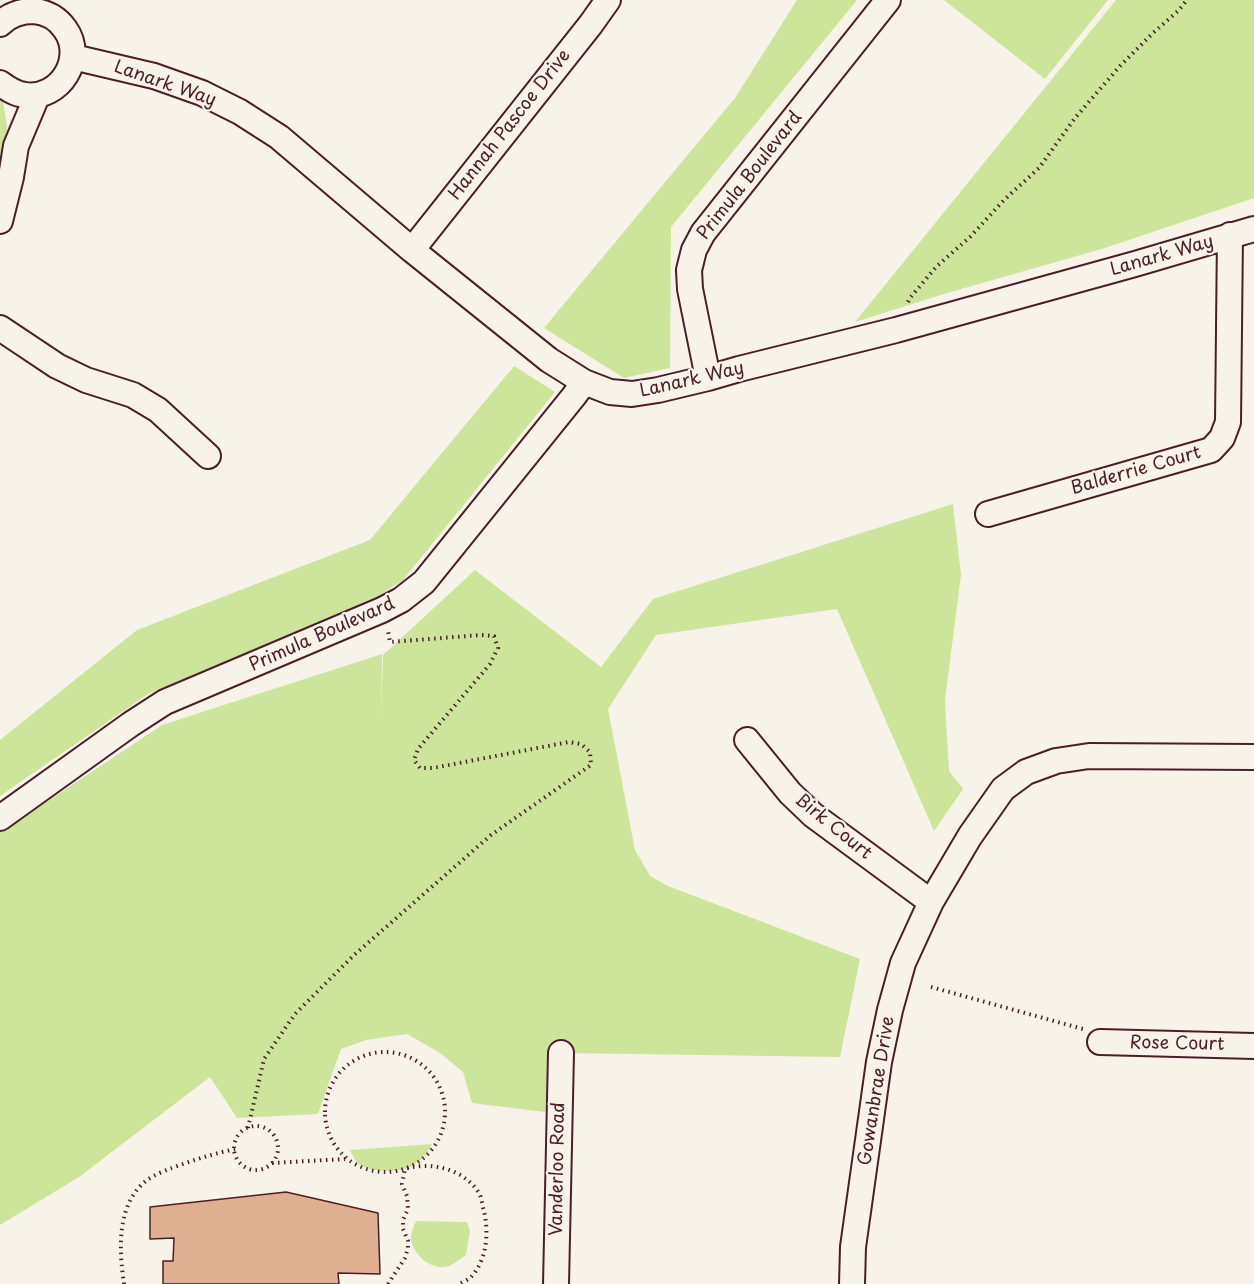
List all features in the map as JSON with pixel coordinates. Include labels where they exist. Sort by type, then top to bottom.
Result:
[{"type":"street","name":"Hannah Pascoe Drive","points":[[412,250],[608,0]]},
{"type":"street","name":"Primula Boulevard","points":[[708,378],[690,289],[689,270],[694,250],[703,233],[888,0]]},
{"type":"street","points":[[0,83],[10,91],[37,96],[50,91],[62,82],[73,57],[68,33],[53,8],[39,12],[13,13]]},
{"type":"street","name":"Lanark Way","points":[[73,57],[154,76],[202,93],[240,112],[279,137],[412,250],[549,360],[584,382],[610,392],[632,394],[708,378],[896,330],[1254,230]]},
{"type":"street","points":[[0,83],[10,112],[16,146]]},
{"type":"street","points":[[0,221],[16,146],[37,96]]},
{"type":"street","name":"Balderrie Court","points":[[988,514],[1211,450],[1222,438],[1228,422],[1230,235]]},
{"type":"street","points":[[0,328],[57,366],[86,380],[134,395],[158,410],[208,456]]},
{"type":"street","name":"Primula Boulevard","points":[[0,818],[165,702],[401,600],[424,582],[584,382]]},
{"type":"street","name":"Birk Court","points":[[747,740],[790,793],[813,815],[931,902]]},
{"type":"street","name":"Gowanbrae Drive","points":[[852,1284],[854,1247],[879,1062],[903,963],[931,902],[970,836],[1003,789],[1026,772],[1056,761],[1089,756],[1254,757]]},
{"type":"street","name":"Rose Court","points":[[1100,1042],[1254,1046]]},
{"type":"street","name":"Vanderloo Road","points":[[556,1284],[561,1053]]},
{"type":"path","points":[[896,330],[910,298],[936,267],[970,237],[1004,200],[1039,168],[1075,118],[1120,66],[1187,0]]},
{"type":"path","points":[[248,1128],[264,1059],[295,1014],[353,956],[491,835],[591,765],[590,752],[581,744],[569,742],[433,768],[420,768],[414,760],[418,749],[490,664],[498,648],[494,636],[481,635],[390,642],[382,610]]},
{"type":"path","points":[[931,987],[1088,1030],[1100,1042]]},
{"type":"path","points":[[388,1284],[405,1258],[408,1248],[403,1229],[403,1220],[408,1209],[407,1196],[402,1184],[405,1169],[430,1150],[440,1134],[445,1114],[444,1097],[430,1072],[420,1063],[405,1055],[388,1051],[372,1053],[356,1059],[337,1076],[326,1101],[328,1127],[334,1143],[346,1159],[364,1170],[380,1174],[396,1173],[405,1169],[416,1166],[446,1168],[465,1178],[480,1194],[486,1219],[486,1244],[482,1259],[470,1277],[459,1284]]},
{"type":"path","points":[[255,1126],[267,1129],[274,1136],[278,1146],[277,1155],[272,1163],[264,1168],[251,1169],[243,1165],[235,1149],[239,1134],[255,1126]]},
{"type":"path","points":[[124,1284],[120,1255],[121,1229],[134,1194],[147,1180],[164,1171],[206,1155],[235,1149]]},
{"type":"path","points":[[272,1163],[346,1159]]},
{"type":"green space","points":[[797,0],[857,0],[671,227],[670,368],[624,378],[544,328],[735,98]]},
{"type":"green space","points":[[944,0],[1108,0],[1045,79]]},
{"type":"green space","points":[[1116,0],[1254,0],[1254,198],[1105,248],[855,322]]},
{"type":"green space","points":[[0,82],[11,153],[0,200]]},
{"type":"green space","points":[[514,366],[555,392],[403,580],[359,609],[148,694],[0,796],[0,740],[137,630],[370,540]]},
{"type":"green space","points":[[953,504],[961,575],[945,700],[949,771],[963,789],[934,831],[837,609],[656,635],[608,709],[635,850],[650,876],[668,886],[860,959],[840,1057],[561,1053],[545,1112],[472,1103],[463,1072],[440,1053],[407,1034],[366,1040],[341,1049],[318,1114],[237,1118],[210,1077],[79,1177],[0,1225],[0,833],[162,725],[382,654],[381,718],[383,655],[475,570],[601,667],[653,599]]},
{"type":"green space","points":[[432,1144],[422,1159],[415,1164],[392,1171],[375,1170],[359,1164],[350,1150]]},
{"type":"green space","points":[[416,1221],[467,1222],[470,1231],[466,1255],[445,1267],[428,1263],[418,1255],[412,1245],[411,1234]]},
{"type":"building","points":[[286,1192],[378,1213],[380,1274],[338,1273],[339,1284],[163,1284],[163,1261],[173,1261],[174,1238],[150,1239],[150,1207]]}]
